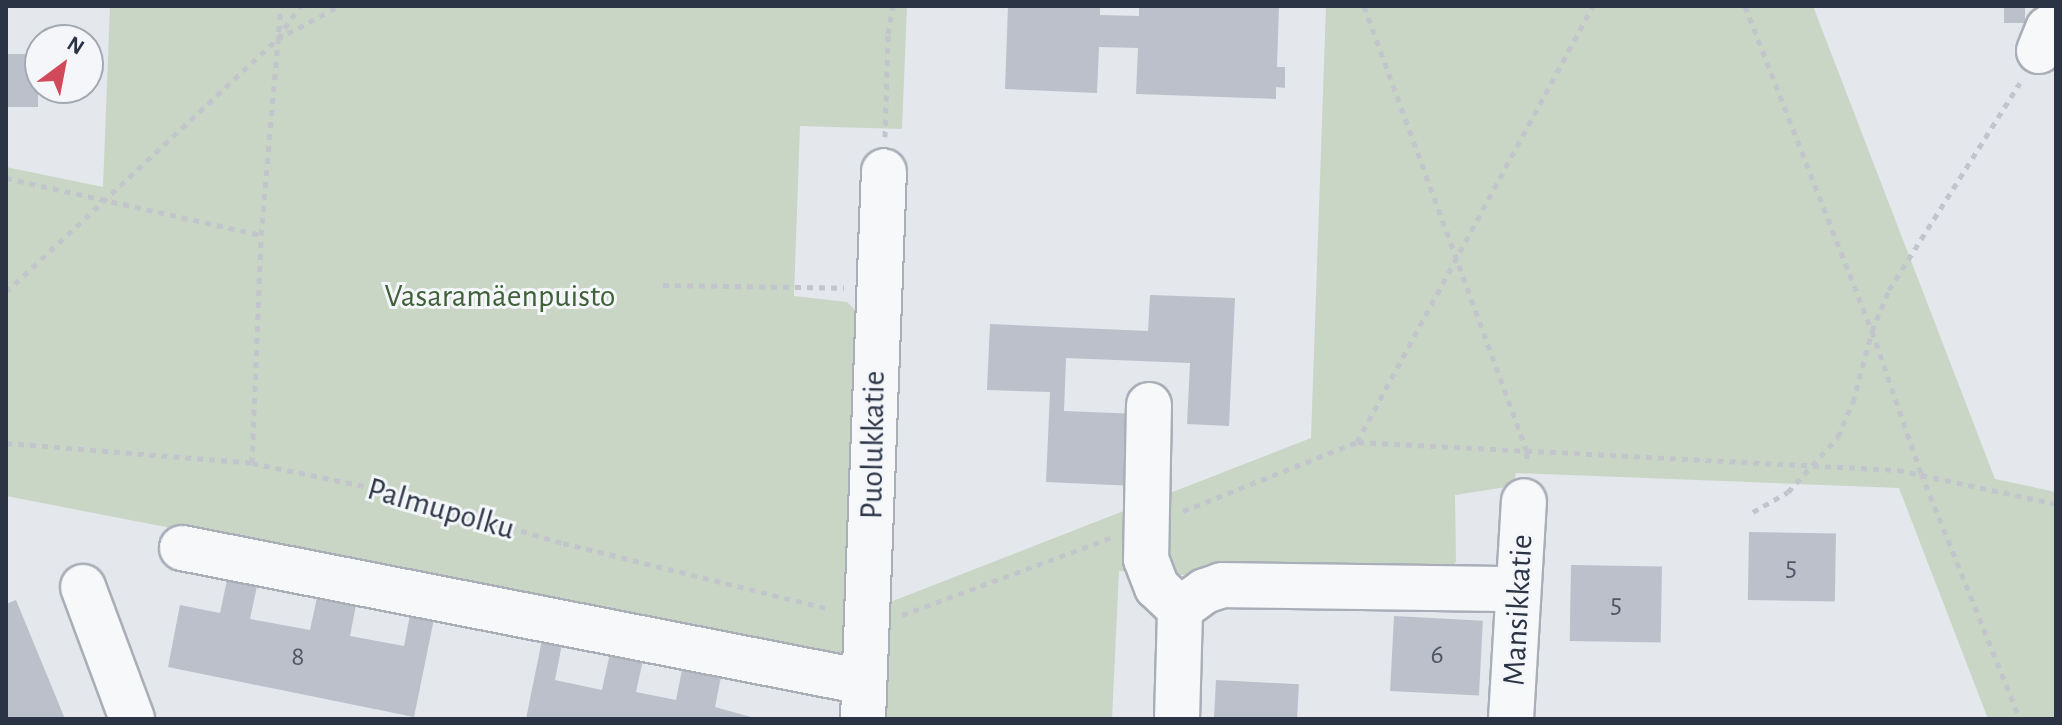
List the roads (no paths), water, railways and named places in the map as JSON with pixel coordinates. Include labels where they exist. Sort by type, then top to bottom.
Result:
[{"type":"street","name":"Puolukkatie","points":[[864,700],[869,618],[877,288],[884,171]]},
{"type":"street","points":[[1149,405],[1146,559],[1157,587],[1180,609],[1177,719]]},
{"type":"street","name":"Mansikkatie","points":[[1511,719],[1524,501]]},
{"type":"street","points":[[182,548],[864,700]]},
{"type":"street","points":[[1180,609],[1205,591],[1222,585],[1517,589]]},
{"type":"street","points":[[83,587],[132,719]]},
{"type":"park label","name":"Vasaramäenpuisto","points":[[500,296]]}]
